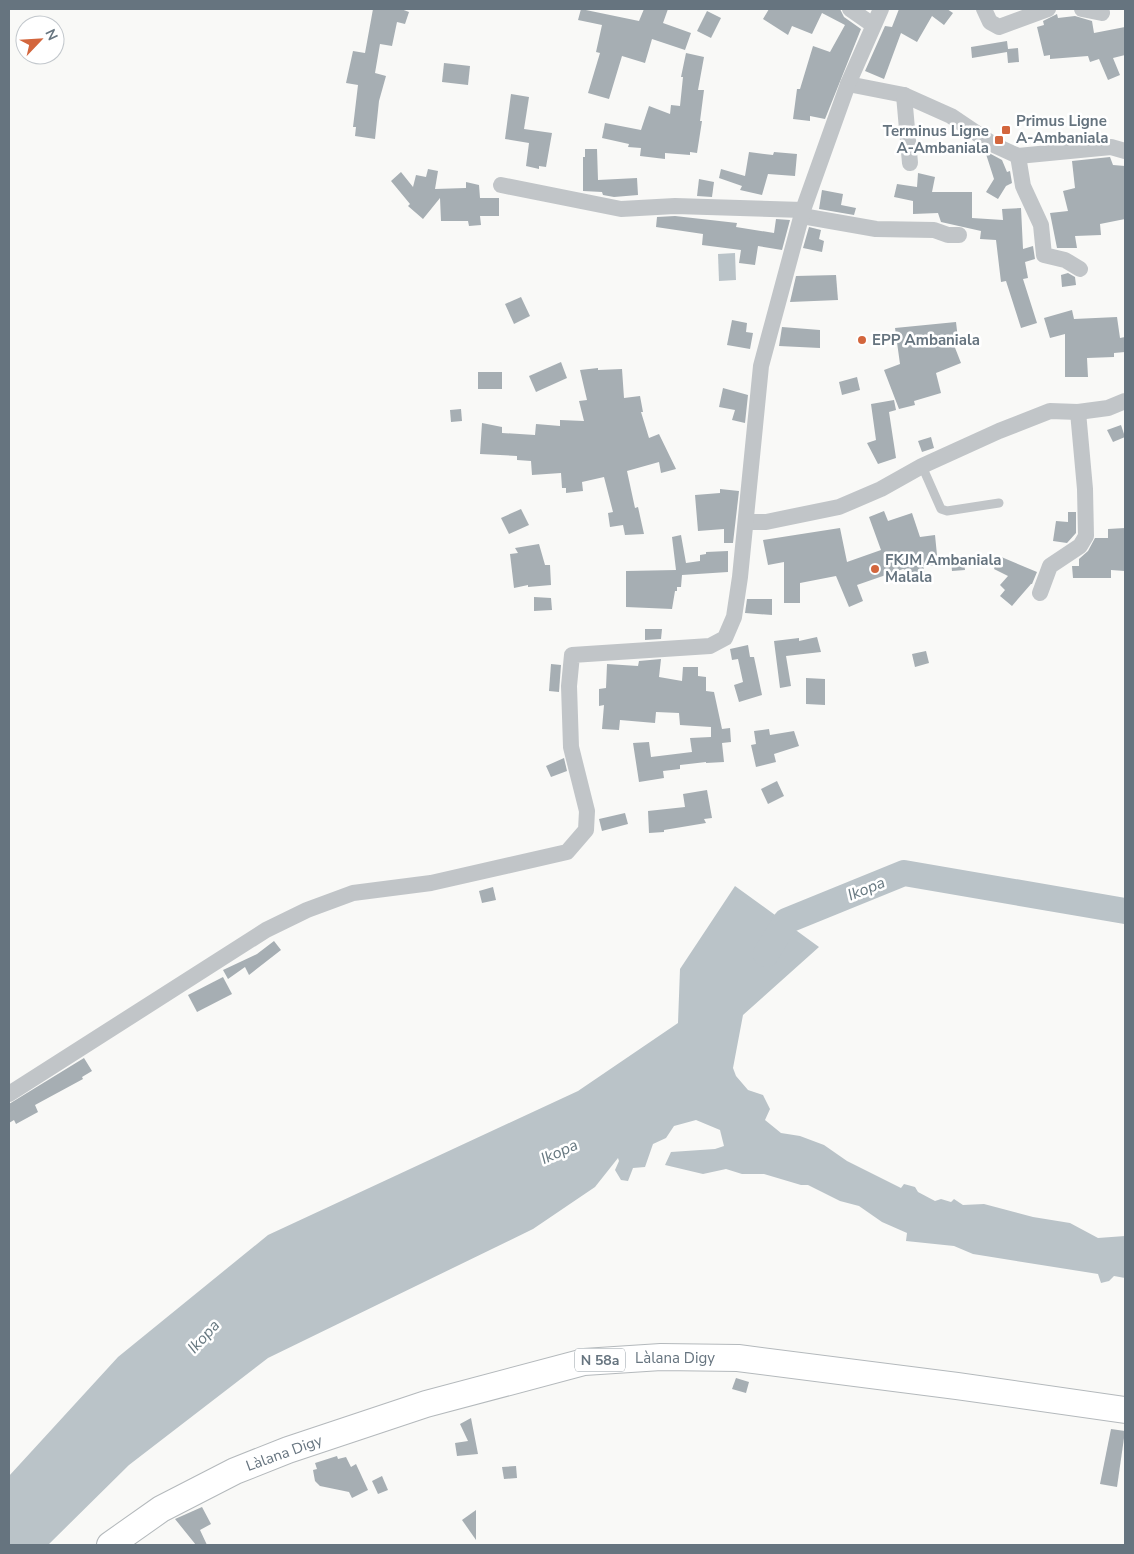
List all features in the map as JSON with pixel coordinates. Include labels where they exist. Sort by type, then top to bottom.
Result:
[{"type":"main road","name":"Làlana Digy","points":[[110,1545],[161,1509],[235,1471],[288,1450],[426,1404],[584,1362],[661,1357],[738,1358],[1125,1410]]},
{"type":"street","points":[[850,9],[873,25]]},
{"type":"street","points":[[9,1094],[266,930],[307,910],[353,893],[430,884],[567,852],[586,830],[587,811],[571,747],[568,686],[572,655],[710,646],[726,638],[734,617],[747,522],[761,366],[802,213],[848,84],[880,9]]},
{"type":"street","points":[[984,9],[990,22],[999,27],[1048,9]]},
{"type":"street","points":[[1082,9],[1102,13]]},
{"type":"street","points":[[848,84],[904,95],[951,116],[994,145],[1018,156],[1111,147],[1125,150]]},
{"type":"street","points":[[904,95],[910,163]]},
{"type":"street","points":[[1018,156],[1023,186],[1041,225],[1044,255],[1066,260],[1080,269]]},
{"type":"street","points":[[501,185],[621,209],[675,206],[802,213],[876,229],[934,230],[948,235],[959,235]]},
{"type":"street","points":[[747,522],[766,522],[839,507],[881,489],[922,466],[999,431],[1050,411],[1078,412],[1108,408],[1125,401]]},
{"type":"street","points":[[1040,593],[1050,566],[1080,546],[1086,536],[1085,489],[1078,412]]},
{"type":"lane","points":[[922,466],[941,509],[947,511],[999,503]]},
{"type":"water","points":[[735,253],[736,280],[719,281],[718,254]]},
{"type":"water","points":[[735,886],[819,947],[743,1015],[733,1068],[736,1076],[748,1090],[763,1095],[770,1109],[765,1120],[781,1133],[800,1136],[824,1145],[847,1161],[901,1188],[904,1184],[915,1187],[918,1192],[935,1201],[941,1199],[951,1202],[954,1199],[963,1205],[984,1204],[1033,1217],[1070,1223],[1098,1238],[1125,1236],[1125,1278],[1114,1276],[1109,1281],[1101,1283],[1098,1274],[973,1254],[954,1246],[906,1241],[907,1233],[882,1222],[859,1206],[840,1201],[808,1185],[801,1185],[764,1174],[742,1174],[726,1169],[703,1174],[665,1165],[671,1152],[715,1149],[724,1146],[720,1130],[696,1120],[674,1126],[666,1138],[653,1144],[645,1167],[633,1168],[628,1181],[621,1180],[615,1170],[619,1161],[618,1158],[595,1187],[533,1229],[268,1358],[129,1465],[48,1545],[9,1545],[9,1476],[118,1357],[268,1235],[578,1091],[678,1023],[680,969]]},
{"type":"building","points":[[373,9],[401,9],[409,12],[405,24],[397,22],[392,46],[380,44],[375,73],[386,76],[379,101],[375,139],[355,136],[356,127],[353,127],[358,85],[346,83],[353,51],[365,53]]},
{"type":"building","points":[[581,9],[639,21],[644,9],[668,9],[663,23],[691,33],[685,50],[652,39],[645,63],[622,56],[609,99],[588,93],[600,53],[596,52],[602,25],[578,20]]},
{"type":"building","points":[[769,9],[840,9],[844,17],[861,29],[825,119],[810,116],[810,121],[793,119],[797,89],[800,89],[813,46],[830,52],[845,25],[822,13],[812,34],[792,26],[788,35],[763,19]]},
{"type":"building","points":[[899,9],[947,9],[953,13],[944,25],[932,16],[917,42],[901,33],[884,79],[865,71],[885,26],[892,27]]},
{"type":"building","points":[[707,11],[721,18],[711,38],[697,31]]},
{"type":"building","points":[[1057,14],[1058,18],[1075,16],[1092,21],[1094,33],[1125,27],[1125,55],[1113,58],[1120,75],[1108,80],[1099,59],[1090,62],[1088,56],[1050,59],[1050,55],[1044,56],[1037,27],[1044,25],[1043,21]]},
{"type":"building","points":[[1007,41],[1008,49],[1018,48],[1019,62],[1008,63],[1007,52],[972,58],[971,47]]},
{"type":"building","points":[[686,53],[704,57],[698,90],[704,90],[697,153],[690,152],[690,155],[665,153],[665,159],[640,156],[641,148],[628,147],[629,144],[602,138],[605,123],[641,130],[649,106],[670,114],[671,105],[680,106],[683,77],[681,77]]},
{"type":"building","points":[[444,63],[470,66],[468,85],[442,82]]},
{"type":"building","points":[[511,94],[529,97],[524,129],[552,133],[546,167],[539,166],[539,169],[526,166],[529,143],[505,139]]},
{"type":"building","points":[[585,149],[597,149],[598,180],[637,178],[638,195],[614,197],[603,195],[602,192],[583,191],[583,157],[585,157]]},
{"type":"building","points":[[749,152],[773,155],[774,152],[797,154],[795,176],[768,174],[762,195],[740,190],[742,186],[719,178],[721,169],[745,176]]},
{"type":"building","points":[[989,153],[1002,160],[1007,172],[1010,171],[1012,183],[1006,186],[998,199],[986,192],[994,179],[986,154]]},
{"type":"building","points":[[1110,157],[1113,165],[1125,166],[1125,219],[1100,224],[1101,235],[1075,236],[1077,248],[1057,248],[1050,213],[1068,211],[1063,191],[1075,188],[1072,161]]},
{"type":"building","points":[[428,169],[438,171],[435,189],[466,188],[466,182],[479,185],[480,198],[499,198],[499,216],[480,216],[481,225],[469,226],[468,221],[441,221],[440,198],[423,219],[408,206],[410,204],[391,181],[401,172],[413,187],[416,175],[426,177]]},
{"type":"building","points":[[918,173],[935,177],[932,192],[972,192],[972,218],[1003,220],[1002,209],[1021,208],[1023,249],[1033,246],[1035,259],[1025,262],[1028,278],[1023,279],[1037,323],[1021,328],[1006,281],[1001,282],[996,240],[980,239],[981,231],[941,222],[938,213],[913,214],[913,201],[894,197],[897,184],[917,187]]},
{"type":"building","points":[[699,179],[714,182],[712,197],[697,196]]},
{"type":"building","points":[[822,190],[843,194],[841,205],[856,208],[854,215],[819,209]]},
{"type":"building","points":[[675,216],[737,223],[736,227],[774,233],[776,219],[790,220],[782,250],[758,246],[755,265],[739,263],[741,250],[702,245],[703,234],[656,227],[657,217]]},
{"type":"building","points":[[809,227],[821,230],[819,239],[824,241],[822,252],[803,248]]},
{"type":"building","points":[[1068,273],[1075,277],[1076,285],[1062,287],[1061,275]]},
{"type":"building","points":[[836,275],[838,300],[790,302],[796,276]]},
{"type":"building","points":[[521,297],[530,316],[514,324],[505,304]]},
{"type":"building","points":[[1072,310],[1074,319],[1117,317],[1120,338],[1125,337],[1125,352],[1114,353],[1114,357],[1087,358],[1088,377],[1065,377],[1065,334],[1050,338],[1044,318]]},
{"type":"building","points":[[732,320],[747,323],[746,332],[753,333],[750,349],[727,345]]},
{"type":"building","points":[[956,322],[958,339],[952,340],[961,363],[936,373],[941,393],[914,401],[915,405],[899,409],[884,370],[900,364],[895,328]]},
{"type":"building","points":[[782,327],[820,330],[820,348],[779,346]]},
{"type":"building","points":[[561,362],[567,378],[536,392],[529,376]]},
{"type":"building","points":[[598,368],[598,370],[622,369],[624,398],[640,396],[643,412],[641,412],[649,438],[659,434],[676,469],[661,473],[659,462],[627,471],[635,508],[638,507],[644,534],[625,535],[623,525],[610,527],[608,513],[613,512],[604,477],[582,482],[583,491],[566,493],[566,488],[562,488],[561,473],[532,475],[531,461],[517,460],[517,456],[480,454],[482,423],[502,427],[502,433],[535,435],[536,424],[560,426],[560,420],[584,421],[579,401],[587,400],[580,370]]},
{"type":"building","points":[[478,372],[502,372],[502,389],[478,389]]},
{"type":"building","points":[[857,377],[860,390],[842,395],[839,382]]},
{"type":"building","points":[[723,388],[748,395],[745,423],[732,420],[735,410],[719,407]]},
{"type":"building","points":[[894,400],[896,410],[889,412],[896,458],[878,464],[867,443],[876,440],[871,404]]},
{"type":"building","points":[[461,409],[462,421],[451,422],[450,410]]},
{"type":"building","points":[[1121,425],[1125,437],[1113,442],[1107,430]]},
{"type":"building","points":[[931,437],[934,448],[922,452],[918,441]]},
{"type":"building","points":[[720,489],[739,491],[733,543],[724,543],[724,529],[698,531],[695,495],[720,493]]},
{"type":"building","points":[[521,509],[529,525],[509,534],[501,518]]},
{"type":"building","points":[[884,511],[888,521],[912,513],[920,537],[935,535],[938,565],[923,566],[925,574],[910,579],[906,570],[903,569],[857,585],[863,601],[849,607],[836,576],[800,583],[800,603],[784,603],[784,562],[768,565],[763,540],[840,528],[847,562],[881,550],[869,517]]},
{"type":"building","points":[[1068,512],[1076,512],[1076,533],[1067,543],[1053,541],[1056,521],[1068,522]]},
{"type":"building","points":[[1125,528],[1125,571],[1111,570],[1111,578],[1073,578],[1072,566],[1079,566],[1079,559],[1088,551],[1095,538],[1108,538],[1108,529]]},
{"type":"building","points":[[681,535],[686,563],[700,561],[700,555],[706,554],[706,552],[728,551],[728,572],[682,575],[681,587],[677,587],[677,591],[675,591],[672,609],[626,607],[626,571],[676,570],[672,537]]},
{"type":"building","points":[[539,544],[545,565],[550,565],[551,585],[528,587],[528,585],[514,588],[510,554],[518,553],[515,548]]},
{"type":"building","points":[[963,555],[965,570],[952,571],[951,561]]},
{"type":"building","points":[[999,556],[1037,572],[1032,584],[1012,606],[1000,596],[1005,590],[1000,585],[1008,576],[994,569]]},
{"type":"building","points":[[534,597],[551,598],[552,610],[534,611]]},
{"type":"building","points":[[747,599],[772,599],[772,615],[745,613]]},
{"type":"building","points":[[645,629],[662,629],[661,639],[645,640]]},
{"type":"building","points":[[817,637],[821,652],[786,656],[791,686],[780,688],[774,641],[799,638],[799,641]]},
{"type":"building","points":[[748,645],[750,657],[754,657],[762,695],[739,702],[734,685],[743,682],[738,659],[732,660],[730,649]]},
{"type":"building","points":[[926,651],[929,663],[915,667],[912,654]]},
{"type":"building","points":[[661,659],[659,677],[682,681],[683,667],[698,667],[698,676],[706,677],[706,691],[714,692],[722,729],[730,728],[731,742],[722,743],[724,762],[680,765],[680,769],[663,771],[664,778],[639,782],[633,743],[649,742],[651,757],[692,752],[690,738],[711,737],[711,727],[680,725],[679,713],[656,712],[655,723],[620,720],[619,730],[602,729],[604,705],[599,706],[599,689],[606,688],[607,664],[638,666],[639,661]]},
{"type":"building","points":[[551,664],[561,665],[559,692],[549,691]]},
{"type":"building","points":[[806,678],[825,679],[825,705],[806,704]]},
{"type":"building","points":[[769,729],[770,735],[794,731],[799,746],[774,754],[776,762],[756,767],[751,745],[756,744],[754,731]]},
{"type":"building","points":[[564,758],[567,771],[551,777],[546,766]]},
{"type":"building","points":[[777,781],[784,796],[768,804],[761,789]]},
{"type":"building","points":[[707,790],[712,818],[704,819],[706,823],[664,830],[664,832],[649,833],[648,811],[685,807],[683,794]]},
{"type":"building","points":[[625,813],[628,824],[602,831],[599,819]]},
{"type":"building","points":[[493,887],[496,900],[482,903],[479,891]]},
{"type":"building","points":[[274,941],[281,950],[249,975],[245,967],[228,979],[223,970],[257,954]]},
{"type":"building","points":[[223,977],[232,994],[197,1012],[188,995]]},
{"type":"building","points":[[84,1058],[92,1071],[82,1077],[83,1079],[35,1105],[38,1112],[16,1124],[14,1120],[9,1123],[9,1104]]},
{"type":"building","points":[[736,1378],[749,1382],[746,1393],[732,1389]]},
{"type":"building","points":[[471,1418],[478,1454],[457,1456],[455,1443],[468,1441],[460,1424]]},
{"type":"building","points":[[1111,1429],[1125,1431],[1117,1487],[1100,1484]]},
{"type":"building","points":[[337,1456],[338,1459],[346,1457],[351,1467],[356,1464],[368,1490],[352,1498],[349,1492],[320,1486],[315,1481],[313,1470],[317,1469],[315,1463]]},
{"type":"building","points":[[516,1466],[517,1478],[504,1479],[502,1467]]},
{"type":"building","points":[[382,1476],[388,1490],[378,1494],[372,1481]]},
{"type":"building","points":[[202,1507],[211,1524],[200,1530],[207,1545],[196,1545],[175,1519]]},
{"type":"building","points":[[476,1510],[476,1540],[462,1520]]},
{"type":"waterway","name":"Ikopa","points":[[766,954],[786,921],[904,873],[1125,911]]},
{"type":"place","name":"Primus Ligne A-Ambaniala","points":[[1006,130]]},
{"type":"place","name":"Terminus Ligne A-Ambaniala","points":[[999,140]]},
{"type":"place","name":"EPP Ambaniala","points":[[862,340]]},
{"type":"place","name":"FKJM Ambaniala Malala","points":[[875,569]]}]
